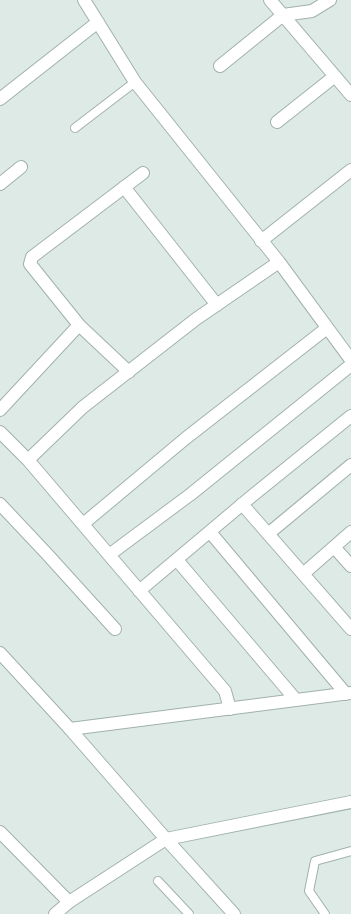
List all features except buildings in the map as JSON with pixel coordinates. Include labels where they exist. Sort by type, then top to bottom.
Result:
[{"type":"street","points":[[84,0],[135,82],[279,262],[351,360]]},
{"type":"street","points":[[270,0],[351,95]]},
{"type":"street","points":[[220,66],[282,15],[312,11],[330,0]]},
{"type":"street","points":[[0,99],[98,22]]},
{"type":"street","points":[[277,122],[335,76]]},
{"type":"street","points":[[0,184],[21,167]]},
{"type":"street","points":[[261,241],[351,170]]},
{"type":"street","points":[[129,372],[79,325],[30,264],[32,257],[143,173]]},
{"type":"street","points":[[124,187],[217,305]]},
{"type":"street","points":[[28,460],[83,407],[196,319],[279,262]]},
{"type":"street","points":[[0,410],[79,325]]},
{"type":"street","points":[[82,524],[186,438],[327,328]]},
{"type":"street","points":[[109,555],[191,494],[351,365]]},
{"type":"street","points":[[139,591],[242,504],[351,416]]},
{"type":"street","points":[[0,432],[28,460],[225,691],[230,709]]},
{"type":"street","points":[[268,534],[351,464]]},
{"type":"street","points":[[0,504],[115,629]]},
{"type":"street","points":[[242,504],[351,629]]},
{"type":"street","points":[[210,532],[348,693]]},
{"type":"street","points":[[303,574],[351,532]]},
{"type":"street","points":[[334,547],[351,566]]},
{"type":"street","points":[[177,560],[296,700]]},
{"type":"street","points":[[0,652],[234,914]]},
{"type":"street","points":[[70,729],[348,693]]},
{"type":"street","points":[[55,914],[68,902],[166,839],[351,802]]},
{"type":"street","points":[[0,832],[68,902]]},
{"type":"lane","points":[[75,128],[135,82]]},
{"type":"lane","points":[[325,914],[309,891],[315,861],[351,851]]},
{"type":"lane","points":[[158,881],[189,914]]}]
